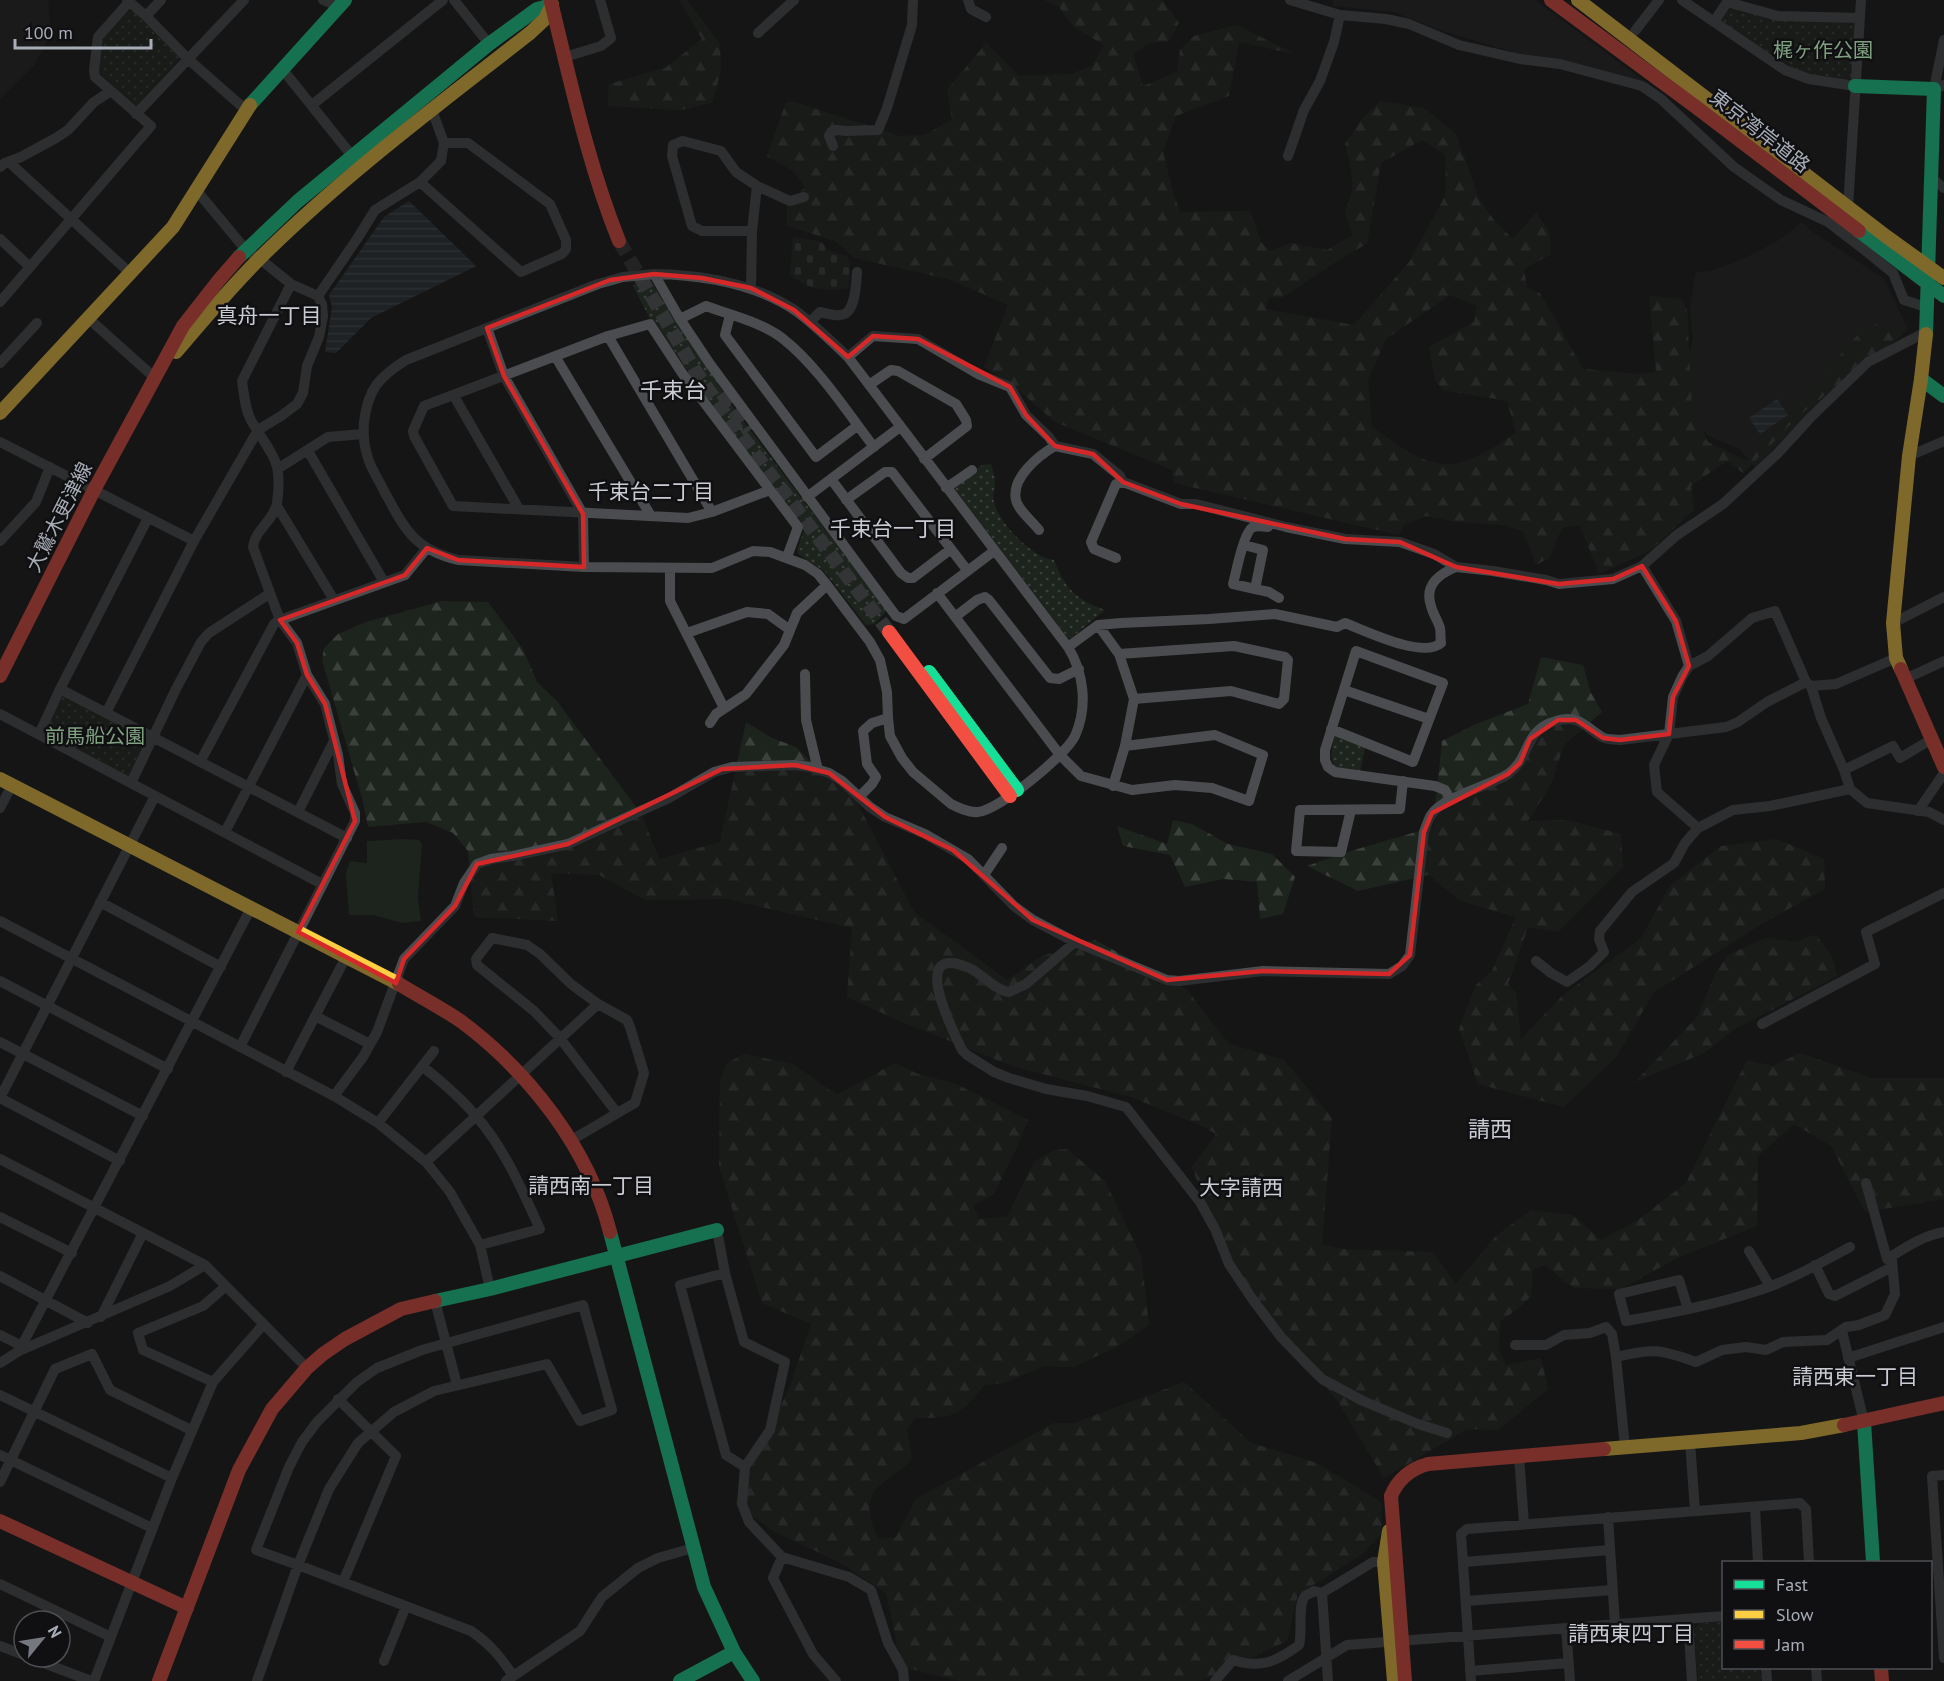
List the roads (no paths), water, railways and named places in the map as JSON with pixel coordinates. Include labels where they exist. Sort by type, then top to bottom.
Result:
[{"type":"main road","name":"東京湾岸道路","points":[[1551,0],[1944,296]]},
{"type":"main road","name":"東京湾岸道路","points":[[1578,0],[1944,278]]},
{"type":"main road","points":[[1596,0],[1694,76],[1758,136]]},
{"type":"main road","points":[[1,411],[173,227],[246,110],[342,3]]},
{"type":"main road","points":[[155,378],[200,323],[357,162],[489,44],[537,9],[552,3]]},
{"type":"main road","points":[[552,3],[589,157],[603,201],[623,239]]},
{"type":"main road","points":[[155,378],[183,326],[219,279],[246,250],[298,201],[432,110],[530,33],[545,19],[552,3]]},
{"type":"main road","points":[[1855,86],[1939,87],[1930,177],[1926,332],[1909,456],[1893,623],[1896,658],[1944,766]]},
{"type":"main road","name":"大鷲木更津線","points":[[0,676],[94,490],[155,378]]},
{"type":"main road","points":[[1921,379],[1944,396]]},
{"type":"main road","points":[[892,630],[953,702],[1013,793]]},
{"type":"main road","points":[[6,782],[396,982],[443,1010],[470,1028],[520,1076],[555,1117],[590,1176],[607,1219],[704,1587],[734,1652],[753,1681]]},
{"type":"main road","points":[[159,1681],[239,1470],[254,1440],[272,1409],[307,1368],[323,1354],[401,1309],[490,1289],[717,1230]]},
{"type":"main road","points":[[1394,1681],[1397,1640],[1391,1496],[1393,1490],[1414,1467],[1801,1433],[1864,1422],[1944,1403]]},
{"type":"main road","points":[[1864,1422],[1874,1561]]},
{"type":"main road","points":[[1392,1510],[1384,1562],[1405,1681]]},
{"type":"main road","points":[[0,1521],[187,1608]]},
{"type":"main road","points":[[680,1681],[734,1652]]},
{"type":"street","points":[[146,16],[161,0]]},
{"type":"street","points":[[136,114],[244,0]]},
{"type":"street","points":[[323,0],[342,3]]},
{"type":"street","points":[[454,0],[489,44]]},
{"type":"street","points":[[565,57],[601,46],[611,38],[600,0]]},
{"type":"street","points":[[758,33],[794,0]]},
{"type":"street","points":[[833,146],[829,136],[836,130],[878,130],[912,25],[913,0]]},
{"type":"street","points":[[968,0],[971,9],[986,17]]},
{"type":"street","points":[[1290,0],[1340,15],[1386,19],[1409,24],[1459,45],[1520,59],[1560,64],[1642,86],[1661,99],[1734,166],[1781,200],[1828,222],[1893,273],[1904,300],[1926,307]]},
{"type":"street","points":[[1322,10],[1328,0]]},
{"type":"street","points":[[1635,31],[1659,0]]},
{"type":"street","points":[[1682,0],[1785,70],[1809,80],[1855,86]]},
{"type":"street","points":[[1848,207],[1861,0]]},
{"type":"street","points":[[0,302],[151,126],[95,77],[98,37],[128,1],[246,110]]},
{"type":"street","points":[[312,105],[437,2]]},
{"type":"street","points":[[1714,22],[1727,2],[1778,16],[1860,18]]},
{"type":"street","points":[[1288,156],[1304,110],[1320,81],[1334,42],[1340,15]]},
{"type":"street","points":[[1939,87],[1944,40]]},
{"type":"street","points":[[283,70],[357,162]]},
{"type":"street","points":[[4,164],[68,130],[94,102],[111,91]]},
{"type":"street","points":[[318,296],[375,210],[420,182],[441,161],[444,143],[432,110]]},
{"type":"street","points":[[752,231],[702,231],[692,226],[672,156],[673,145],[683,141],[721,151],[736,172],[757,186],[789,201],[804,197]]},
{"type":"street","points":[[420,182],[521,272],[562,254],[566,249],[566,240],[549,204],[468,143],[444,143]]},
{"type":"street","points":[[0,152],[4,164],[71,219],[130,273]]},
{"type":"street","points":[[1930,177],[1944,188]]},
{"type":"street","points":[[751,288],[752,231],[757,186]]},
{"type":"street","points":[[106,713],[194,541],[258,430],[297,404],[303,393],[307,366],[319,337],[323,316],[322,304],[318,296],[291,284],[246,250],[197,191]]},
{"type":"street","points":[[0,239],[30,267]]},
{"type":"street","points":[[810,322],[820,312],[842,316],[848,312],[854,296],[857,272]]},
{"type":"street","points":[[654,274],[680,319],[807,497],[896,616],[904,619],[994,551]]},
{"type":"street","points":[[654,274],[702,278],[751,288],[794,310],[822,331],[848,357],[1068,647],[1079,669],[1083,693],[1081,715],[1074,739],[1060,755],[992,808],[978,812],[964,810],[951,804],[907,766],[890,736],[887,692],[880,660],[870,642],[827,585],[818,574],[805,565],[770,552],[753,551],[712,568],[584,567],[458,560],[442,556],[427,548],[413,539],[402,524],[368,460],[363,434],[366,404],[370,394],[391,369],[406,360],[598,284],[654,274]]},
{"type":"street","points":[[240,1047],[356,820],[342,784],[325,704],[307,675],[297,643],[280,620],[253,547],[254,539],[272,517],[277,506],[279,468],[273,454],[251,420],[242,381],[291,284]]},
{"type":"street","points":[[680,319],[706,306],[781,337],[806,361],[874,447]]},
{"type":"street","points":[[730,315],[725,335],[816,457],[857,426]]},
{"type":"street","points":[[88,318],[155,378]]},
{"type":"street","points":[[0,363],[37,323]]},
{"type":"street","points":[[770,490],[711,513],[688,518],[453,506],[413,431],[424,406],[608,336],[650,324],[682,373],[798,527],[787,557]]},
{"type":"street","points":[[487,328],[504,376],[583,514],[584,567]]},
{"type":"street","points":[[1039,530],[1016,502],[1016,491],[1024,473],[1040,455],[1055,447],[1093,454],[1124,482],[1180,504],[1196,504],[1286,527],[1345,539],[1400,542],[1434,554],[1456,567],[1504,573],[1559,584],[1613,579],[1642,566],[1677,535],[1723,504],[1777,454],[1811,417],[1868,362],[1926,332]]},
{"type":"street","points":[[608,336],[711,513]]},
{"type":"street","points":[[848,357],[873,336],[918,339],[978,374],[1010,387],[1026,415],[1049,437],[1055,447]]},
{"type":"street","points":[[555,356],[651,516]]},
{"type":"street","points":[[869,385],[891,370],[898,371],[956,404],[967,426],[924,459]]},
{"type":"street","points":[[454,396],[519,509]]},
{"type":"street","points":[[807,497],[900,427]]},
{"type":"street","points":[[279,468],[328,437],[363,434]]},
{"type":"street","points":[[1909,456],[1944,441]]},
{"type":"street","points":[[0,442],[194,541]]},
{"type":"street","points":[[308,451],[384,582]]},
{"type":"street","points":[[0,542],[36,502],[50,467]]},
{"type":"street","points":[[946,488],[972,470]]},
{"type":"street","points":[[846,500],[885,471],[892,472],[968,570]]},
{"type":"street","points":[[831,479],[900,573],[908,578],[913,578],[951,549]]},
{"type":"street","points":[[1116,558],[1094,549],[1091,542],[1116,484],[1124,482]]},
{"type":"street","points":[[277,506],[334,600]]},
{"type":"street","points":[[39,734],[148,518]]},
{"type":"street","points":[[1279,598],[1269,592],[1233,584],[1248,532],[1252,527],[1280,529],[1286,527]]},
{"type":"street","points":[[1244,545],[1263,550],[1255,589]]},
{"type":"street","points":[[200,762],[274,624],[405,575],[427,548]]},
{"type":"street","points":[[1642,566],[1676,621],[1689,666]]},
{"type":"street","points":[[1068,647],[1098,625],[1275,614],[1336,627],[1345,623],[1415,648],[1436,647],[1441,643],[1440,628],[1430,605],[1429,594],[1440,574],[1456,567]]},
{"type":"street","points":[[670,569],[670,601],[724,708]]},
{"type":"street","points":[[710,723],[716,714],[746,694],[784,645],[802,607],[827,585]]},
{"type":"street","points":[[937,593],[1060,755],[1081,777],[1132,790],[1175,785],[1212,788],[1249,801],[1263,755],[1215,735],[1125,746]]},
{"type":"street","points":[[131,783],[196,652],[209,633],[269,594]]},
{"type":"street","points":[[955,617],[976,600],[986,597],[1050,678],[1059,679],[1079,669]]},
{"type":"street","points":[[1893,623],[1944,597]]},
{"type":"street","points":[[1698,828],[1657,792],[1654,765],[1669,734],[1672,697],[1689,666],[1708,656],[1752,618],[1775,611],[1809,684],[1850,789],[1866,803],[1929,812],[1944,820]]},
{"type":"street","points":[[687,633],[747,612],[768,614],[790,630]]},
{"type":"street","points":[[1098,625],[1119,654],[1134,699],[1125,746],[1113,786]]},
{"type":"street","points":[[1119,654],[1234,646],[1285,657],[1288,660],[1284,699],[1279,704],[1231,691],[1134,699]]},
{"type":"street","points":[[1331,729],[1413,762],[1443,684],[1356,651],[1331,729],[1325,750],[1325,760],[1328,767],[1335,772],[1435,786],[1445,790],[1451,800]]},
{"type":"street","points":[[334,1096],[370,1044],[404,958],[455,906],[464,883],[477,864],[491,859],[568,844],[669,798],[722,769],[795,765],[835,776],[885,817],[926,834],[968,859],[1014,906],[1033,920],[1075,942],[1167,980],[1179,981],[1263,971],[1389,974],[1402,966],[1410,955],[1424,832],[1432,813],[1451,800],[1508,774],[1520,763],[1530,739],[1542,727],[1557,720],[1576,720],[1590,727],[1603,738],[1620,740],[1726,727],[1738,722],[1767,702],[1809,684],[1836,684],[1896,658]]},
{"type":"street","points":[[1905,679],[1944,661]]},
{"type":"street","points":[[804,674],[806,720],[818,770]]},
{"type":"street","points":[[225,832],[307,675]]},
{"type":"street","points":[[60,689],[347,838]]},
{"type":"street","points":[[1344,690],[1429,719]]},
{"type":"street","points":[[0,714],[322,884]]},
{"type":"street","points":[[860,796],[876,777],[867,764],[863,731],[872,723],[888,718]]},
{"type":"street","points":[[1844,770],[1893,746],[1900,759],[1932,739]]},
{"type":"street","points":[[297,812],[334,741]]},
{"type":"street","points":[[1918,811],[1944,773]]},
{"type":"street","points":[[1351,810],[1341,852],[1296,851],[1300,810],[1400,809],[1403,780]]},
{"type":"street","points":[[0,808],[6,782]]},
{"type":"street","points":[[1536,961],[1567,982],[1590,966],[1604,952],[1599,939],[1600,931],[1632,892],[1674,863],[1685,843],[1698,828],[1733,810],[1770,806],[1850,789]]},
{"type":"street","points":[[120,1161],[0,1098],[155,796]]},
{"type":"street","points":[[984,875],[1002,848]]},
{"type":"street","points":[[1762,1024],[1875,964],[1866,932],[1944,893]]},
{"type":"street","points":[[100,902],[221,967]]},
{"type":"street","points":[[21,1349],[251,908]]},
{"type":"street","points":[[0,921],[334,1096],[378,1123],[426,1162],[450,1192],[480,1245],[490,1289]]},
{"type":"street","points":[[569,1141],[617,1113],[635,1102],[644,1073],[627,1020],[598,1004],[571,984],[540,954],[526,945],[492,939],[476,959],[477,965],[534,1011],[560,1038],[617,1113]]},
{"type":"street","points":[[1075,942],[1026,984],[1009,992],[1000,989],[979,973],[968,968],[954,964],[940,969],[937,982],[939,998],[962,1050],[994,1072],[1009,1078],[1126,1107],[1200,1202],[1215,1229],[1229,1264],[1253,1300],[1281,1337],[1308,1365],[1322,1379],[1363,1401],[1418,1424],[1447,1433]]},
{"type":"street","points":[[286,1072],[346,957]]},
{"type":"street","points":[[0,981],[168,1069]]},
{"type":"street","points":[[426,1162],[598,1004]]},
{"type":"street","points":[[315,1016],[370,1044]]},
{"type":"street","points":[[0,1042],[143,1116]]},
{"type":"street","points":[[378,1123],[434,1050]]},
{"type":"street","points":[[422,1066],[451,1089],[488,1131],[517,1178],[540,1229],[480,1245]]},
{"type":"street","points":[[0,1159],[205,1265],[307,1368]]},
{"type":"street","points":[[1616,1357],[1642,1350],[1665,1351],[1696,1362],[1722,1350],[1746,1347],[1766,1350],[1783,1342],[1827,1340],[1846,1328],[1884,1315],[1895,1294],[1889,1263],[1866,1183]]},
{"type":"street","points":[[0,1217],[72,1253]]},
{"type":"street","points":[[717,1230],[725,1274],[744,1342],[785,1362],[770,1430],[745,1467],[742,1504],[749,1522],[782,1557],[849,1577],[871,1590],[888,1643],[903,1670],[904,1681]]},
{"type":"street","points":[[1815,1265],[1829,1294],[1835,1296],[1889,1263],[1914,1242],[1932,1234],[1944,1232]]},
{"type":"street","points":[[101,1317],[143,1233]]},
{"type":"street","points":[[1688,1309],[1679,1280],[1619,1294],[1626,1321],[1688,1309],[1759,1291],[1850,1247]]},
{"type":"street","points":[[1749,1251],[1770,1286]]},
{"type":"street","points":[[0,1363],[21,1349],[88,1323],[170,1286],[205,1265]]},
{"type":"street","points":[[725,1274],[680,1285],[726,1455],[745,1467]]},
{"type":"street","points":[[0,1276],[88,1323]]},
{"type":"street","points":[[213,1382],[143,1350],[138,1333],[203,1306],[226,1286]]},
{"type":"street","points":[[435,1301],[457,1385]]},
{"type":"street","points":[[261,1680],[298,1564],[328,1489],[358,1443],[394,1412],[434,1391],[547,1364],[580,1421],[612,1410],[583,1305],[422,1350],[377,1368],[357,1382],[338,1399],[302,1442],[289,1467],[256,1550],[298,1564],[471,1631],[487,1642],[502,1658],[509,1678],[580,1631],[602,1597],[638,1568],[658,1558],[693,1548]]},
{"type":"street","points":[[60,1669],[92,1681],[171,1479],[213,1382],[263,1325]]},
{"type":"street","points":[[1515,1346],[1546,1345],[1564,1335],[1590,1333],[1606,1326],[1612,1334],[1616,1357],[1625,1447]]},
{"type":"street","points":[[1848,1358],[1944,1328]]},
{"type":"street","points":[[1842,1331],[1864,1422]]},
{"type":"street","points":[[0,1335],[21,1349]]},
{"type":"street","points":[[0,1482],[55,1369],[92,1353],[110,1390],[191,1430]]},
{"type":"street","points":[[0,1395],[171,1479]]},
{"type":"street","points":[[338,1399],[396,1456],[343,1582]]},
{"type":"street","points":[[1690,1442],[1695,1511]]},
{"type":"street","points":[[0,1455],[152,1528]]},
{"type":"street","points":[[1519,1456],[1524,1524]]},
{"type":"street","points":[[1944,1475],[1932,1476],[1940,1537],[1935,1600],[1944,1658]]},
{"type":"street","points":[[1568,1663],[1470,1676],[1461,1534],[1463,1531],[1608,1517],[1800,1503],[1805,1506],[1809,1561]]},
{"type":"street","points":[[1755,1507],[1758,1561]]},
{"type":"street","points":[[1608,1517],[1615,1624]]},
{"type":"street","points":[[1464,1562],[1610,1550]]},
{"type":"street","points":[[782,1557],[773,1578],[813,1654],[836,1681]]},
{"type":"street","points":[[1215,1681],[1233,1660],[1249,1665],[1263,1664],[1299,1646],[1301,1605],[1304,1597],[1314,1591],[1322,1593],[1373,1562],[1384,1562]]},
{"type":"street","points":[[0,1584],[111,1637]]},
{"type":"street","points":[[1466,1601],[1613,1590]]},
{"type":"street","points":[[1322,1593],[1328,1681]]},
{"type":"street","points":[[384,1661],[406,1606]]},
{"type":"street","points":[[1288,1681],[1347,1645],[1722,1616]]},
{"type":"street","points":[[1688,1619],[1692,1681]]},
{"type":"street","points":[[1566,1628],[1570,1681]]},
{"type":"tunnel","points":[[619,241],[696,372],[889,632]]},
{"type":"tunnel","points":[[722,393],[749,431]]},
{"type":"district","name":"真舟一丁目","points":[[269,315]]},
{"type":"district","name":"千束台","points":[[673,390]]},
{"type":"district","name":"千束台二丁目","points":[[651,491]]},
{"type":"district","name":"千束台一丁目","points":[[893,528]]},
{"type":"district","name":"請西","points":[[1490,1129]]},
{"type":"district","name":"請西南一丁目","points":[[591,1185]]},
{"type":"district","name":"大字請西","points":[[1241,1187]]},
{"type":"district","name":"請西東一丁目","points":[[1855,1376]]},
{"type":"district","name":"請西東四丁目","points":[[1631,1633]]},
{"type":"park label","name":"梶ヶ作公園","points":[[1823,50]]},
{"type":"park label","name":"前馬船公園","points":[[95,736]]}]
